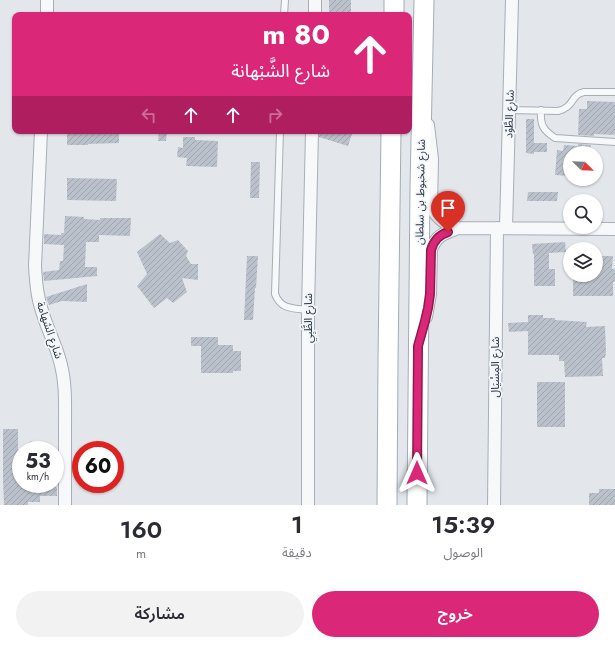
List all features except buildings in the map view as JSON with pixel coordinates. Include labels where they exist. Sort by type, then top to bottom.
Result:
[{"type":"main road","points":[[394,0],[394,12]]},
{"type":"main road","name":"شارع شخبوط بن سلطان","points":[[417,505],[418,346],[424,0]]},
{"type":"main road","points":[[387,505],[392,134]]},
{"type":"street","points":[[46,12],[47,0]]},
{"type":"street","points":[[314,12],[315,0]]},
{"type":"street","name":"شارع الطَّوْد","points":[[501,228],[509,110],[512,0]]},
{"type":"street","points":[[422,105],[427,119],[431,146],[432,206],[439,218],[445,223],[458,228],[615,229]]},
{"type":"street","name":"شارع الشهامة","points":[[41,134],[35,266],[39,302],[56,348],[64,382],[66,400],[65,505]]},
{"type":"street","name":"شارع الظَّبِي","points":[[308,505],[308,310],[312,134]]},
{"type":"street","points":[[418,346],[428,308],[430,294],[431,250],[433,243],[442,234],[458,228]]},
{"type":"street","name":"شارع المِسْيَال","points":[[494,505],[501,228]]},
{"type":"lane","points":[[284,12],[285,0]]},
{"type":"lane","points":[[509,110],[558,111],[571,104],[578,94],[584,92],[615,92]]},
{"type":"lane","points":[[541,110],[543,128],[548,134],[555,138],[615,142]]},
{"type":"lane","points":[[280,134],[274,294],[278,302],[288,308],[308,310]]},
{"type":"route","points":[[417,473],[418,346],[430,294],[431,250],[433,243],[437,238],[448,232]]}]
